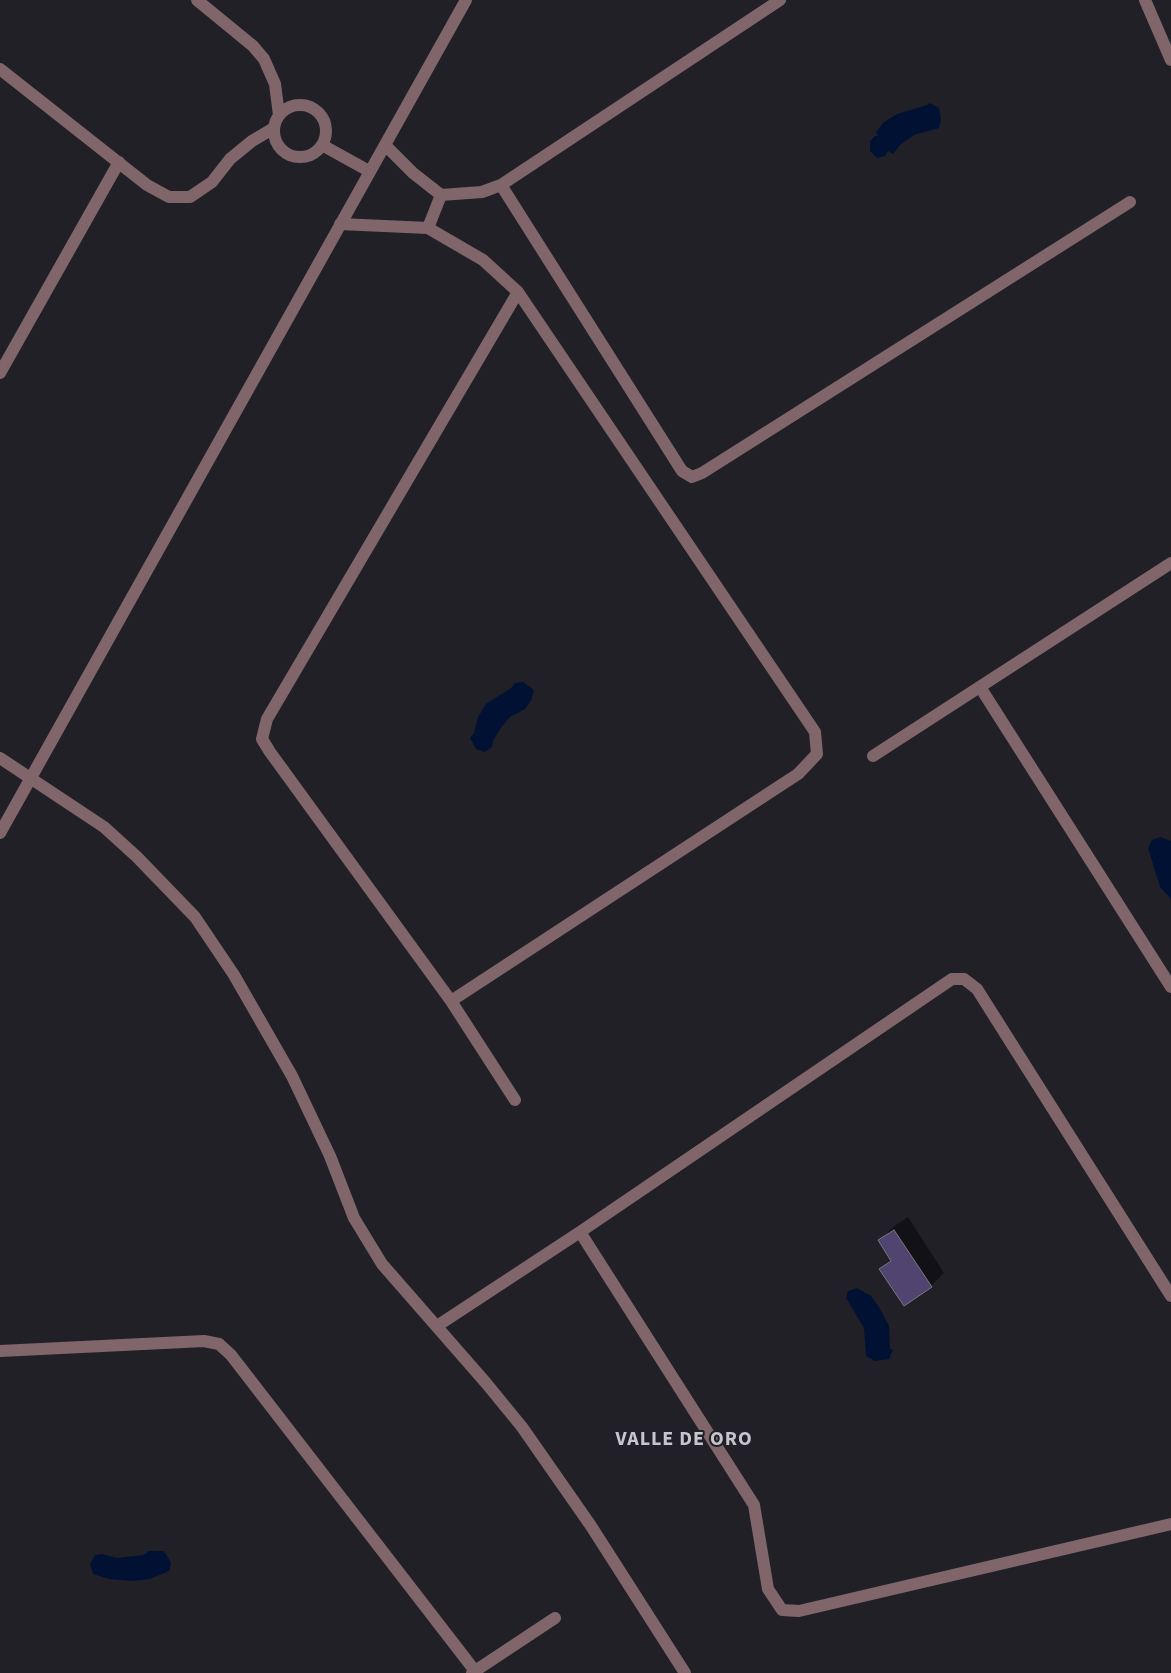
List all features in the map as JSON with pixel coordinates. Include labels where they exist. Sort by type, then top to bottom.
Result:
[{"type":"street","points":[[0,833],[466,0]]},
{"type":"street","points":[[386,145],[413,173],[441,195],[482,192],[501,185],[780,0]]},
{"type":"street","points":[[1145,0],[1171,60]]},
{"type":"street","points":[[203,2],[253,46],[264,59],[275,84],[279,115]]},
{"type":"street","points":[[0,69],[147,185],[169,197],[190,198],[212,182],[230,159],[244,147],[274,128]]},
{"type":"street","points":[[294,106],[311,107],[323,119],[326,128],[326,136],[322,145],[316,152],[306,156],[296,157],[287,154],[279,148],[275,138],[274,128],[279,115],[285,109],[294,106]]},
{"type":"street","points":[[322,145],[369,171]]},
{"type":"street","points":[[0,373],[119,162]]},
{"type":"street","points":[[501,185],[682,471],[692,478],[702,474],[1130,202]]},
{"type":"street","points":[[428,228],[441,195]]},
{"type":"street","points":[[340,224],[428,228],[483,260],[518,292],[814,732],[817,754],[798,774],[451,1001]]},
{"type":"street","points":[[515,1100],[451,1001],[262,739],[267,719],[518,292]]},
{"type":"street","points":[[873,756],[1171,562]]},
{"type":"street","points":[[980,687],[1171,987]]},
{"type":"street","points":[[0,758],[104,827],[137,856],[195,918],[234,975],[292,1076],[330,1156],[354,1218],[382,1264],[522,1427],[591,1526],[685,1673]]},
{"type":"street","points":[[437,1326],[580,1232],[952,979],[964,978],[977,989],[1171,1296]]},
{"type":"street","points":[[580,1232],[754,1506],[768,1589],[782,1610],[799,1611],[1171,1524]]},
{"type":"street","points":[[0,1351],[204,1341],[219,1344],[231,1355],[473,1672],[555,1618]]},
{"type":"water","points":[[930,103],[939,108],[941,120],[939,128],[914,135],[900,145],[893,154],[888,151],[885,156],[877,158],[870,151],[870,141],[875,136],[878,136],[876,132],[884,122],[897,114]]},
{"type":"water","points":[[523,682],[534,690],[531,701],[525,709],[510,717],[500,729],[493,741],[492,747],[485,752],[476,749],[470,738],[474,733],[478,717],[486,704],[511,688],[515,683]]},
{"type":"water","points":[[1160,837],[1171,841],[1171,899],[1160,887],[1148,848],[1152,840]]},
{"type":"water","points":[[857,1288],[871,1296],[889,1326],[890,1349],[893,1350],[889,1359],[875,1361],[866,1356],[864,1328],[846,1298],[848,1291]]},
{"type":"water","points":[[149,1551],[163,1551],[166,1554],[171,1563],[169,1571],[150,1579],[132,1581],[109,1579],[93,1574],[90,1564],[95,1555],[102,1554],[117,1558],[143,1555]]},
{"type":"building","points":[[894,1230],[932,1287],[904,1306],[879,1269],[891,1261],[878,1240]]},
{"type":"district","name":"VALLE DE ORO","points":[[684,1441]]}]
